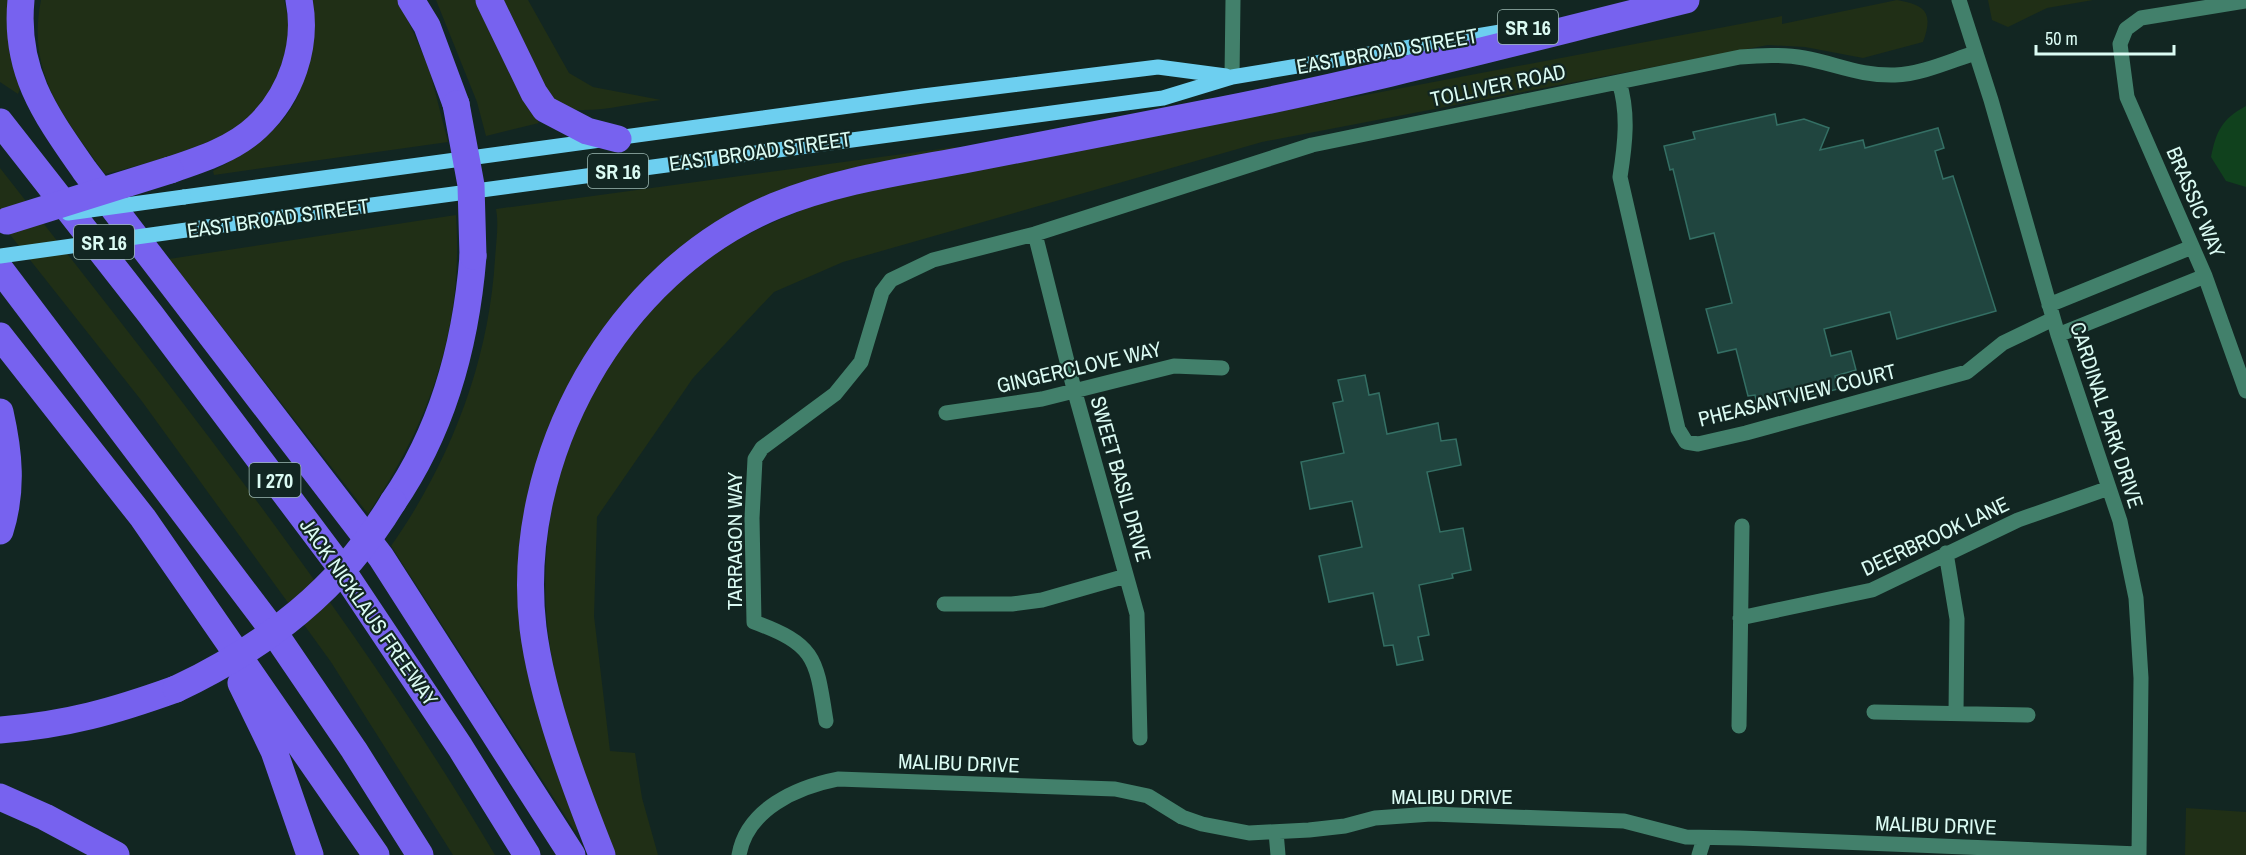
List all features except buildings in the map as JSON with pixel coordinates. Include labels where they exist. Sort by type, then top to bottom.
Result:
[{"type":"highway","points":[[21,0],[23,60],[30,83],[47,116],[85,171],[381,557],[572,855]]},
{"type":"highway","points":[[3,221],[170,170],[229,146],[256,128],[277,105],[292,76],[301,42],[299,0]]},
{"type":"highway","points":[[0,730],[67,722],[100,715],[176,689],[251,649],[300,612],[352,562],[408,481],[436,426],[457,364],[470,296],[473,256],[471,185],[456,104],[427,26],[411,0]]},
{"type":"highway","points":[[489,0],[544,109],[587,131],[618,138]]},
{"type":"highway","points":[[602,855],[557,724],[534,628],[533,556],[537,516],[545,476],[560,434],[602,355],[627,317],[672,273],[717,237],[771,208],[820,189],[1265,102],[1685,0]]},
{"type":"highway","name":"JACK NICKLAUS FREEWAY","points":[[0,122],[151,315],[339,564],[460,747],[527,855]]},
{"type":"highway","points":[[0,269],[270,625],[354,750],[420,855]]},
{"type":"highway","points":[[0,336],[143,518],[376,855]]},
{"type":"highway","points":[[0,411],[10,475],[8,500],[0,531]]},
{"type":"highway","points":[[206,609],[274,751],[310,855]]},
{"type":"highway","points":[[0,797],[116,855]]},
{"type":"main road","name":"EAST BROAD STREET","points":[[0,256],[1162,98],[1232,77],[1685,0]]},
{"type":"main road","name":"EAST BROAD STREET","points":[[3,221],[1158,67],[1232,77]]},
{"type":"street","points":[[1232,77],[1233,0]]},
{"type":"street","name":"CARDINAL PARK DRIVE","points":[[1959,0],[2058,335],[2120,521],[2136,598],[2141,678],[2139,855]]},
{"type":"street","name":"BRASSIC WAY","points":[[2246,1],[2141,18],[2126,28],[2120,44],[2127,97],[2205,276],[2246,390]]},
{"type":"street","name":"TOLLIVER ROAD","points":[[1035,234],[1312,145],[1740,57],[1775,54],[1807,58],[1847,71],[1896,75],[1912,73],[1975,53]]},
{"type":"street","name":"PHEASANTVIEW COURT","points":[[1619,82],[1624,98],[1625,142],[1620,177],[1678,429],[1686,442],[1698,444],[1746,433],[1967,372],[2003,343],[2051,312]]},
{"type":"street","name":"SWEET BASIL DRIVE","points":[[1035,234],[1074,389],[1137,614],[1140,738]]},
{"type":"street","name":"TARRAGON WAY","points":[[826,720],[817,666],[802,646],[774,629],[754,622],[752,518],[755,459],[762,448],[834,394],[861,362],[882,292],[891,280],[933,260],[1035,234]]},
{"type":"street","points":[[2051,312],[2193,247]]},
{"type":"street","points":[[2058,335],[2205,276]]},
{"type":"street","name":"GINGERCLOVE WAY","points":[[946,413],[1004,407],[1174,366],[1222,368]]},
{"type":"street","name":"DEERBROOK LANE","points":[[1740,618],[1872,590],[2018,520],[2109,488]]},
{"type":"street","points":[[1738,726],[1743,526]]},
{"type":"street","points":[[1946,553],[1957,619],[1956,713]]},
{"type":"street","points":[[945,604],[1012,604],[1042,600],[1126,576]]},
{"type":"street","points":[[1874,712],[2028,715]]},
{"type":"street","name":"MALIBU DRIVE","points":[[739,855],[750,825],[789,795],[812,784],[838,779],[1114,789],[1148,796],[1182,817],[1202,824],[1249,833],[1345,826],[1375,818],[1431,814],[1624,820],[1686,837],[1704,839],[1740,838],[2139,855]]},
{"type":"street","points":[[1276,832],[1278,855]]},
{"type":"street","points":[[1699,855],[1704,839]]},
{"type":"street","points":[[1704,839],[1708,855]]},
{"type":"shaded area","points":[[0,0],[12,0],[21,86],[18,94],[0,82]]},
{"type":"shaded area","points":[[41,0],[284,0],[288,18],[285,55],[280,72],[262,105],[236,131],[168,156],[105,174],[63,113],[44,73],[39,50],[38,26]]},
{"type":"shaded area","points":[[312,0],[399,0],[429,68],[448,142],[214,175],[213,171],[267,136],[289,112],[297,98],[306,62]]},
{"type":"shaded area","points":[[436,0],[478,0],[539,123],[486,136],[477,102]]},
{"type":"shaded area","points":[[502,0],[528,0],[569,73],[593,87],[661,100],[588,110],[566,108],[556,102],[541,83],[522,37]]},
{"type":"shaded area","points":[[1897,0],[1914,4],[1925,12],[1928,23],[1923,42],[1863,58],[1805,47],[1768,45],[1262,142],[843,262],[774,292],[693,378],[597,517],[594,616],[610,751],[635,753],[642,798],[658,855],[614,855],[574,743],[555,674],[546,614],[546,554],[554,495],[571,438],[595,385],[627,335],[668,291],[716,253],[762,227],[843,194],[1782,16],[1782,24]]},
{"type":"shaded area","points":[[1988,0],[2093,0],[2047,8],[2008,27],[1992,20]]},
{"type":"shaded area","points":[[2246,106],[2246,187],[2226,181],[2211,157],[2221,127],[2231,116]]},
{"type":"shaded area","points":[[955,147],[955,154],[821,181],[619,313],[523,543],[582,826],[575,831],[391,546],[412,514],[448,445],[475,373],[485,335],[491,297],[497,234],[496,209]]},
{"type":"shaded area","points":[[0,168],[195,419],[321,589],[440,765],[495,855],[453,855],[331,662],[141,400],[0,222]]},
{"type":"shaded area","points":[[456,215],[457,256],[454,296],[448,335],[438,372],[409,444],[368,514],[169,259]]},
{"type":"shaded area","points":[[2186,808],[2246,812],[2246,855],[2185,855]]}]
